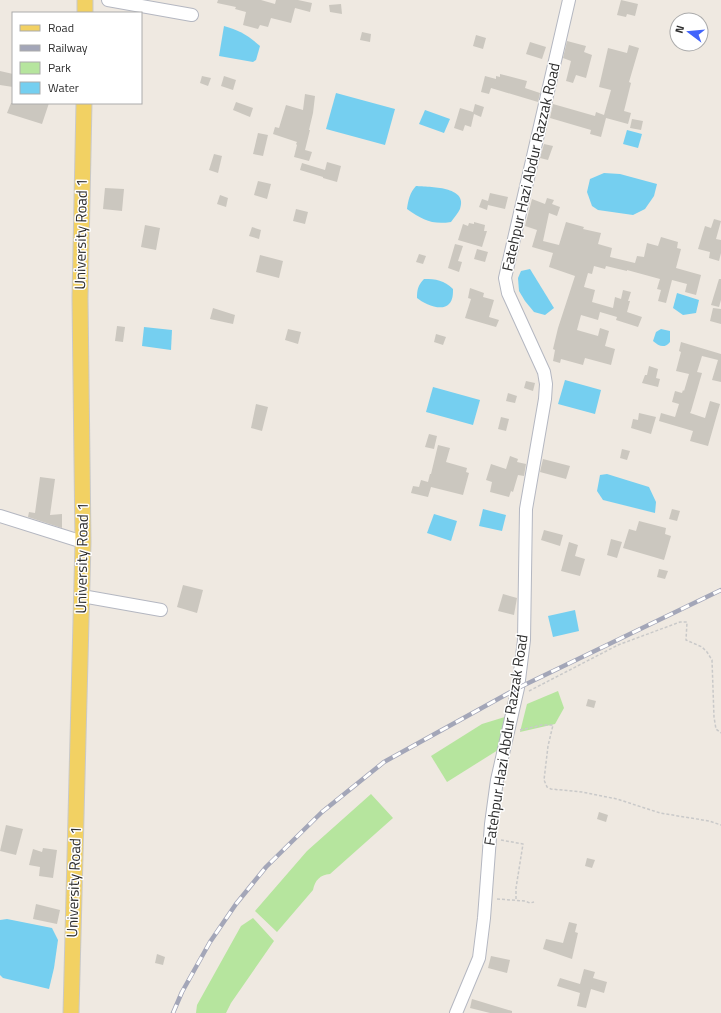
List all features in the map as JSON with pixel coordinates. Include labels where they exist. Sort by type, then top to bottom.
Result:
[{"type":"main road","points":[[85,0],[85,12]]},
{"type":"main road","name":"University Road 1","points":[[71,1013],[83,542],[80,298],[84,104]]},
{"type":"street","points":[[108,0],[192,15]]},
{"type":"street","name":"Fatehpur Hazi Abdur Razzak Road","points":[[456,1013],[479,958],[497,780],[516,697],[524,640],[526,509],[545,399],[546,384],[544,372],[508,293],[505,278],[569,0]]},
{"type":"street","points":[[0,516],[83,542]]},
{"type":"street","points":[[82,596],[161,610]]},
{"type":"path","points":[[516,697],[618,645],[680,622],[687,622],[686,640],[702,647],[712,660],[714,717],[716,729],[721,733]]},
{"type":"path","points":[[508,732],[542,725],[551,724],[553,726],[548,746],[544,780],[547,787],[550,789],[582,792],[617,799],[660,813],[709,821],[721,825]]},
{"type":"path","points":[[490,840],[497,838],[500,840],[523,844],[516,888],[516,901]]},
{"type":"path","points":[[485,898],[525,901],[530,903],[534,902]]},
{"type":"green space","points":[[558,691],[564,708],[555,724],[520,732],[527,704]]},
{"type":"green space","points":[[508,716],[498,750],[447,782],[431,756],[482,724]]},
{"type":"green space","points":[[371,794],[393,818],[330,874],[318,879],[313,890],[277,932],[255,911],[307,851]]},
{"type":"green space","points":[[253,918],[274,941],[231,1003],[226,1013],[196,1013],[197,1005],[241,926]]},
{"type":"water","points":[[224,26],[244,34],[260,46],[256,60],[253,62],[219,56]]},
{"type":"water","points":[[336,93],[395,109],[385,145],[326,129]]},
{"type":"water","points":[[425,110],[450,119],[444,133],[419,124]]},
{"type":"water","points":[[627,130],[642,134],[638,148],[623,144]]},
{"type":"water","points":[[604,173],[620,174],[657,184],[654,196],[645,209],[633,215],[598,210],[592,206],[587,192],[590,179]]},
{"type":"water","points":[[416,186],[446,189],[459,196],[461,201],[460,209],[451,222],[438,223],[428,221],[407,209],[412,191]]},
{"type":"water","points":[[530,269],[554,308],[545,315],[534,312],[519,291],[518,278],[521,271]]},
{"type":"water","points":[[424,279],[440,281],[453,289],[452,299],[449,304],[438,307],[428,305],[417,298],[418,288]]},
{"type":"water","points":[[677,293],[699,300],[696,313],[683,315],[673,308]]},
{"type":"water","points":[[144,327],[172,330],[171,350],[142,346]]},
{"type":"water","points":[[661,329],[670,331],[670,342],[666,346],[659,345],[653,341],[656,332]]},
{"type":"water","points":[[565,380],[601,390],[595,414],[558,404]]},
{"type":"water","points":[[433,387],[480,400],[473,425],[426,412]]},
{"type":"water","points":[[607,474],[649,487],[656,502],[655,513],[603,500],[597,491],[600,475]]},
{"type":"water","points":[[483,509],[506,515],[502,531],[479,526]]},
{"type":"water","points":[[434,514],[457,521],[451,541],[427,533]]},
{"type":"water","points":[[575,610],[579,631],[553,637],[548,616]]},
{"type":"water","points":[[7,919],[52,928],[58,940],[49,989],[3,978],[0,975],[0,920]]},
{"type":"building","points":[[218,0],[261,0],[275,4],[276,0],[298,0],[312,3],[310,12],[295,8],[291,23],[271,18],[268,27],[260,25],[258,29],[243,25],[246,12],[235,9],[236,7],[217,3]]},
{"type":"building","points":[[621,0],[638,4],[635,16],[627,14],[626,17],[617,15]]},
{"type":"building","points":[[341,4],[342,14],[330,12],[329,5]]},
{"type":"building","points":[[362,32],[371,34],[370,42],[360,40]]},
{"type":"building","points":[[476,35],[486,38],[483,49],[473,46]]},
{"type":"building","points":[[567,41],[586,46],[584,52],[592,55],[586,78],[576,75],[573,83],[566,81],[571,61],[563,58]]},
{"type":"building","points":[[530,42],[546,47],[542,59],[526,54]]},
{"type":"building","points":[[629,45],[639,48],[629,82],[631,83],[624,111],[631,113],[628,124],[606,118],[601,137],[590,134],[591,130],[550,118],[553,104],[595,116],[596,112],[604,115],[611,90],[599,87],[608,48],[627,53]]},
{"type":"building","points":[[0,71],[12,74],[12,87],[0,85]]},
{"type":"building","points":[[500,74],[527,81],[525,88],[540,93],[538,102],[491,88],[489,94],[481,92],[485,76],[496,79],[496,76],[500,77]]},
{"type":"building","points":[[202,76],[211,78],[208,86],[200,83]]},
{"type":"building","points":[[224,76],[236,80],[233,90],[221,86]]},
{"type":"building","points":[[305,94],[315,96],[310,130],[305,150],[312,152],[309,161],[294,157],[297,142],[273,134],[275,127],[279,128],[286,105],[303,110]]},
{"type":"building","points":[[236,102],[253,108],[250,117],[233,110]]},
{"type":"building","points":[[11,103],[49,104],[42,124],[7,113]]},
{"type":"building","points":[[475,104],[484,107],[481,117],[474,114],[471,127],[465,125],[463,131],[454,128],[460,108],[473,112]]},
{"type":"building","points":[[632,119],[643,121],[641,130],[630,128]]},
{"type":"building","points":[[258,133],[268,135],[263,156],[253,154]]},
{"type":"building","points":[[544,144],[553,146],[548,160],[540,158]]},
{"type":"building","points":[[214,154],[222,156],[218,173],[209,170]]},
{"type":"building","points":[[327,162],[341,166],[337,182],[300,170],[302,163],[325,170]]},
{"type":"building","points":[[258,181],[271,184],[267,199],[254,195]]},
{"type":"building","points":[[105,188],[124,189],[122,211],[103,209]]},
{"type":"building","points":[[490,193],[508,197],[505,209],[488,205],[487,210],[479,207],[482,199],[488,201]]},
{"type":"building","points":[[220,195],[228,198],[226,207],[217,204]]},
{"type":"building","points":[[547,198],[554,200],[552,204],[560,207],[557,216],[549,213],[543,241],[559,245],[566,222],[584,227],[583,229],[601,233],[598,244],[612,248],[610,257],[635,263],[637,256],[644,257],[647,243],[658,246],[661,237],[678,242],[677,248],[681,249],[676,268],[701,275],[696,295],[685,292],[687,284],[672,280],[666,303],[658,301],[661,290],[657,289],[660,279],[627,270],[606,266],[605,269],[594,266],[592,274],[588,273],[584,287],[595,290],[592,302],[613,308],[615,297],[621,299],[623,290],[631,292],[627,312],[642,317],[638,327],[616,320],[617,317],[600,312],[598,320],[581,315],[577,330],[598,336],[600,328],[609,331],[605,346],[615,349],[611,365],[585,358],[583,365],[561,359],[560,363],[553,361],[555,350],[553,349],[558,328],[575,276],[549,267],[553,253],[532,247],[537,230],[525,226],[532,199],[545,204]]},
{"type":"building","points":[[296,209],[308,212],[305,224],[293,221]]},
{"type":"building","points":[[714,219],[721,221],[716,239],[721,240],[721,253],[719,261],[709,258],[710,252],[698,249],[705,226],[711,228]]},
{"type":"building","points":[[474,222],[485,225],[484,231],[487,231],[482,247],[458,240],[463,224],[468,226],[469,223],[474,224]]},
{"type":"building","points":[[145,225],[160,228],[156,250],[141,247]]},
{"type":"building","points":[[252,227],[261,230],[259,239],[249,236]]},
{"type":"building","points":[[455,244],[463,246],[458,261],[462,262],[459,272],[448,268]]},
{"type":"building","points":[[477,249],[488,252],[485,262],[474,259]]},
{"type":"building","points":[[419,254],[426,256],[423,264],[416,262]]},
{"type":"building","points":[[260,255],[283,261],[279,278],[256,272]]},
{"type":"building","points":[[719,279],[721,279],[721,300],[719,307],[711,305]]},
{"type":"building","points":[[470,288],[484,293],[483,297],[494,300],[489,317],[499,320],[496,327],[465,318],[471,299],[468,298]]},
{"type":"building","points":[[213,308],[235,315],[233,324],[210,319]]},
{"type":"building","points":[[713,308],[721,309],[721,324],[710,321]]},
{"type":"building","points":[[117,326],[125,327],[123,342],[115,341]]},
{"type":"building","points":[[288,329],[301,332],[298,344],[285,340]]},
{"type":"building","points":[[436,334],[446,337],[443,345],[434,342]]},
{"type":"building","points":[[681,342],[721,354],[721,382],[712,380],[718,360],[702,356],[697,372],[702,373],[690,413],[705,418],[710,401],[720,404],[708,446],[690,441],[693,431],[659,421],[661,413],[675,417],[679,404],[672,402],[675,391],[682,393],[683,390],[684,391],[689,374],[676,371],[681,352],[679,351]]},
{"type":"building","points":[[649,366],[658,369],[656,378],[660,379],[658,387],[642,383],[645,375],[647,375]]},
{"type":"building","points":[[526,381],[535,383],[533,391],[524,388]]},
{"type":"building","points":[[508,393],[517,396],[515,403],[506,401]]},
{"type":"building","points":[[256,404],[268,407],[262,431],[251,428]]},
{"type":"building","points":[[639,413],[656,417],[651,434],[631,428],[633,419],[638,420]]},
{"type":"building","points":[[501,417],[509,419],[506,431],[498,429]]},
{"type":"building","points":[[429,434],[437,436],[434,449],[425,447]]},
{"type":"building","points":[[438,445],[450,448],[446,462],[467,468],[466,472],[469,473],[463,495],[431,487],[428,497],[411,493],[413,486],[419,487],[421,480],[428,482]]},
{"type":"building","points":[[622,449],[630,451],[627,460],[620,458]]},
{"type":"building","points":[[510,456],[518,459],[517,462],[526,464],[524,476],[518,475],[513,492],[511,491],[509,497],[490,492],[492,482],[486,480],[491,464],[506,469]]},
{"type":"building","points":[[543,459],[570,466],[566,479],[540,472]]},
{"type":"building","points":[[40,477],[55,479],[50,515],[62,514],[62,528],[28,517],[29,512],[35,513]]},
{"type":"building","points":[[672,509],[680,511],[677,521],[669,519]]},
{"type":"building","points":[[639,521],[666,528],[665,534],[671,536],[664,560],[623,548],[629,529],[636,531]]},
{"type":"building","points":[[544,530],[563,535],[560,546],[541,540]]},
{"type":"building","points":[[611,539],[622,542],[617,558],[607,555]]},
{"type":"building","points":[[569,542],[578,545],[575,556],[585,559],[580,576],[561,571]]},
{"type":"building","points":[[659,569],[668,571],[665,579],[657,577]]},
{"type":"building","points":[[183,585],[203,590],[197,613],[177,607]]},
{"type":"building","points":[[503,594],[517,598],[514,615],[498,611]]},
{"type":"building","points":[[588,699],[596,701],[594,708],[586,706]]},
{"type":"building","points":[[599,812],[608,815],[606,822],[597,819]]},
{"type":"building","points":[[6,825],[23,829],[16,855],[0,851]]},
{"type":"building","points":[[43,848],[57,850],[53,878],[39,876],[40,867],[29,865],[33,849],[42,852]]},
{"type":"building","points":[[587,858],[595,860],[592,868],[585,866]]},
{"type":"building","points":[[36,904],[60,910],[57,924],[33,919]]},
{"type":"building","points":[[569,922],[577,924],[575,932],[578,933],[572,959],[543,949],[546,939],[563,943]]},
{"type":"building","points":[[157,954],[165,957],[163,965],[155,963]]},
{"type":"building","points":[[491,956],[510,960],[507,973],[488,968]]},
{"type":"building","points":[[584,969],[595,972],[593,978],[607,982],[604,993],[591,989],[586,1008],[577,1006],[580,993],[557,986],[560,978],[580,984]]},
{"type":"building","points":[[472,999],[512,1011],[512,1013],[490,1013],[470,1008]]},
{"type":"railway","points":[[173,1013],[182,992],[210,942],[236,904],[266,867],[322,812],[384,762],[518,688],[721,590]]}]
